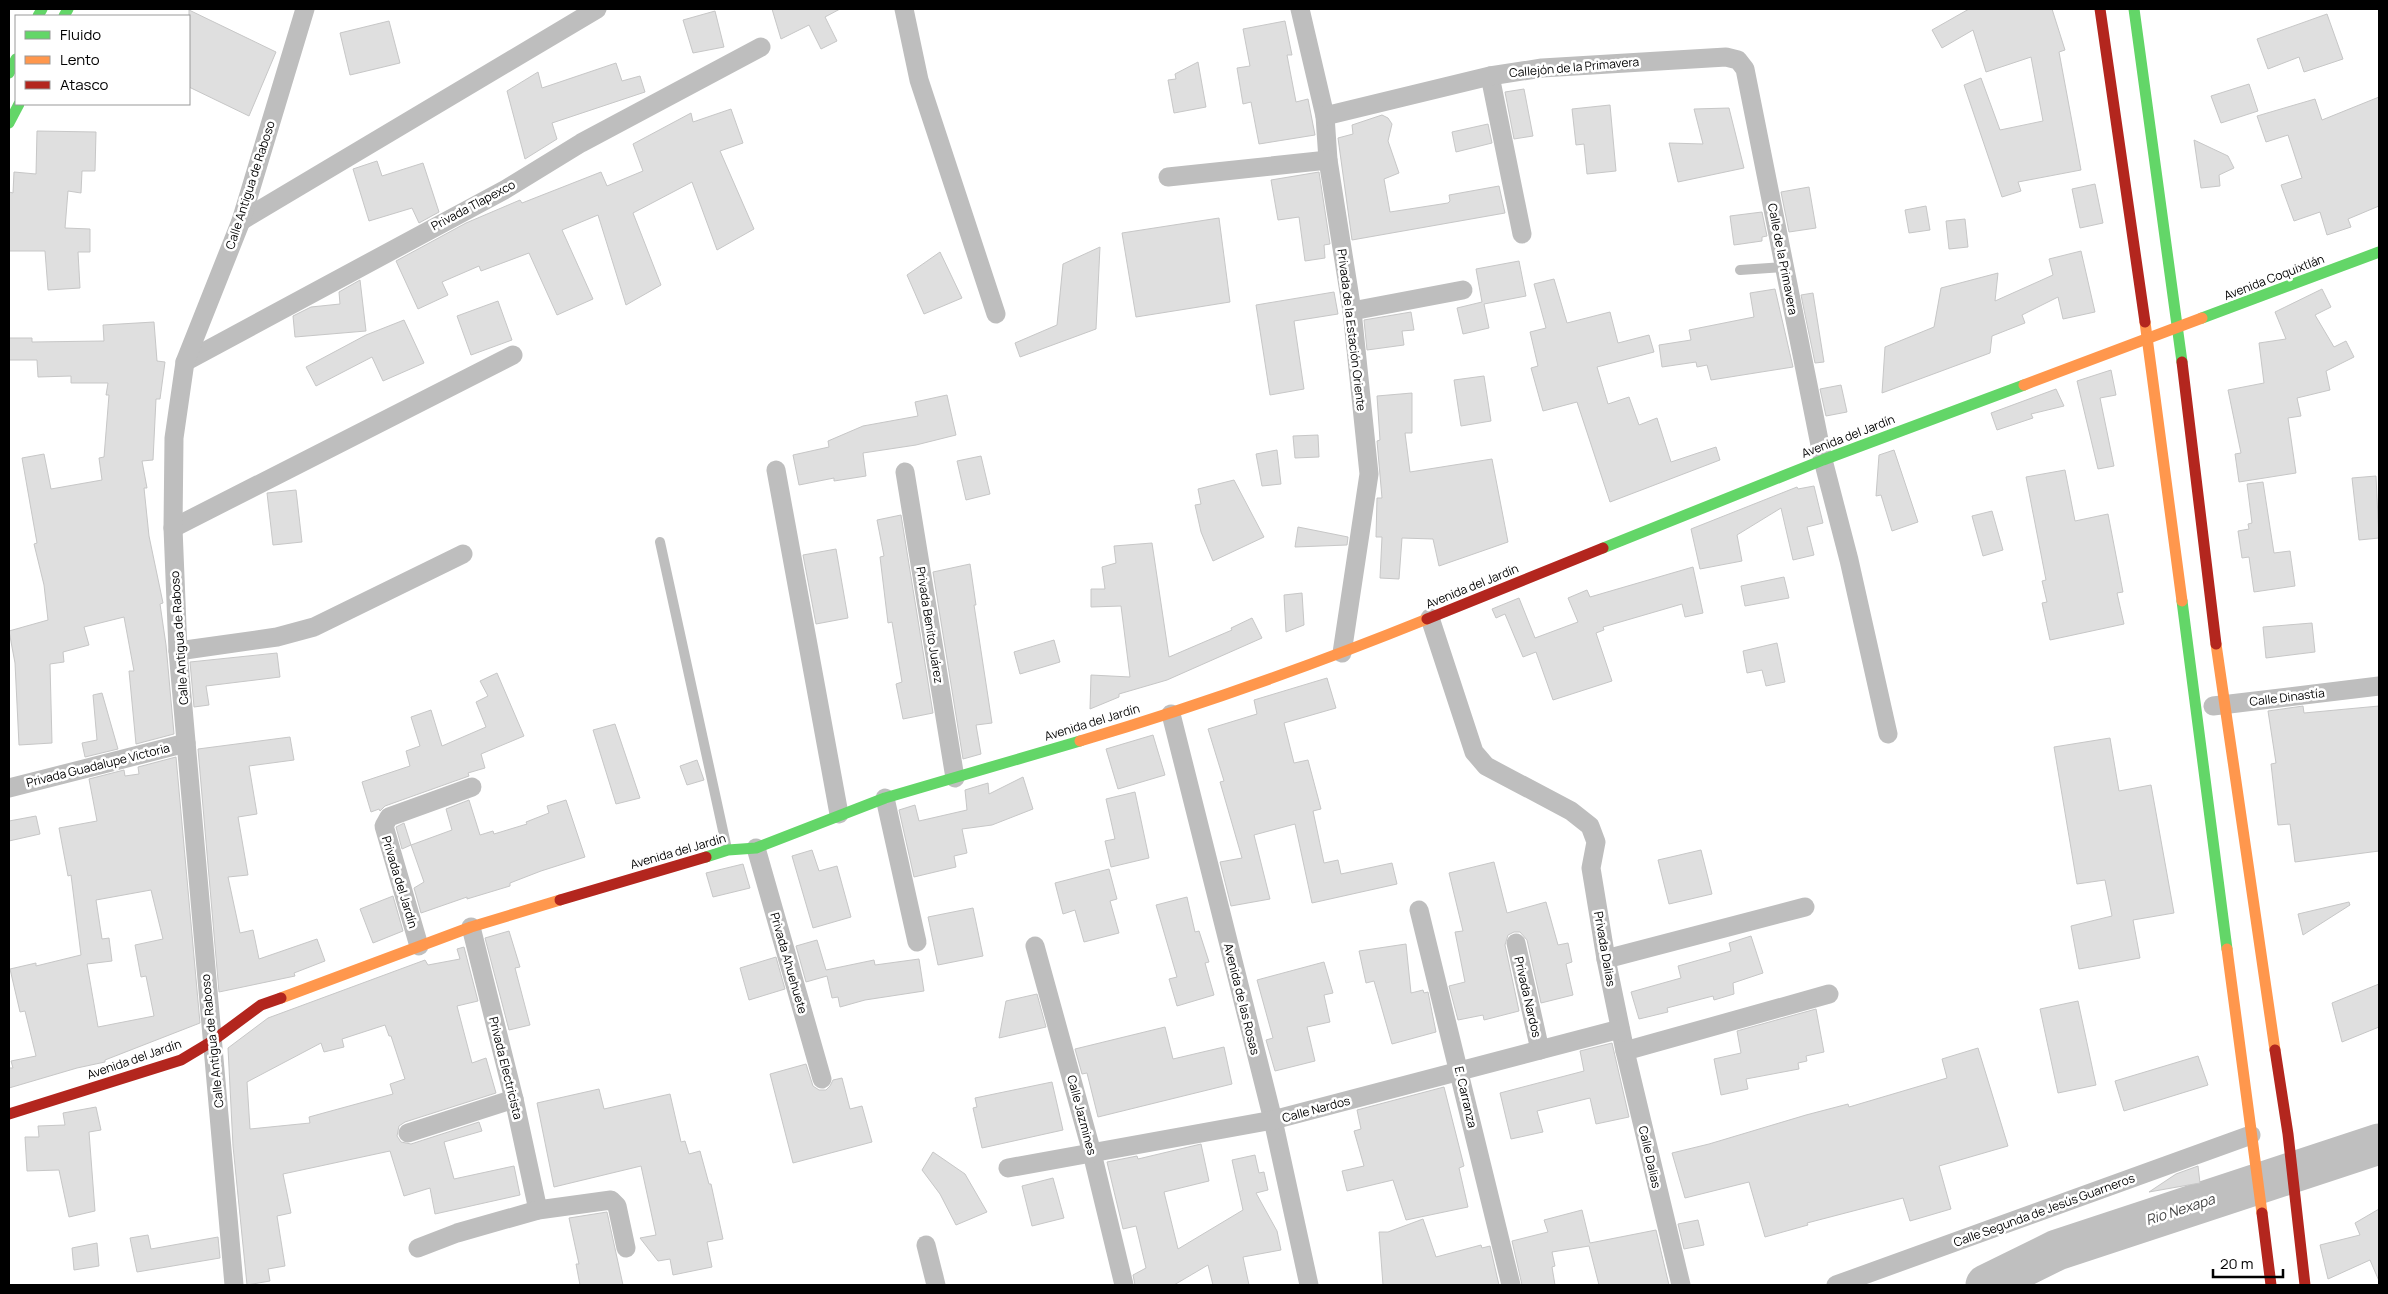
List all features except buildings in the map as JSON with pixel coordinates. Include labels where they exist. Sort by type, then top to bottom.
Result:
[{"type":"main road","points":[[2100,9],[2147,337],[2194,708],[2271,1285]]},
{"type":"main road","points":[[2134,9],[2178,328],[2223,704],[2288,1134],[2299,1242],[2306,1285]]},
{"type":"main road","points":[[9,73],[15,61]]},
{"type":"main road","points":[[9,123],[18,105]]},
{"type":"main road","name":"Avenida Coquixtlán","points":[[2178,328],[2379,252]]},
{"type":"main road","name":"Avenida del Jardín","points":[[9,1114],[181,1060],[211,1042],[261,1004],[471,927],[728,850],[756,848],[838,814],[884,798],[1171,714],[1342,653],[1823,460],[2147,337],[2178,328]]},
{"type":"street","name":"Calle Antigua de Raboso","points":[[234,1285],[211,1042],[178,651],[173,528],[174,438],[185,362],[241,221],[305,9]]},
{"type":"street","points":[[904,9],[919,80],[996,314]]},
{"type":"street","name":"Privada de la Estación Oriente","points":[[1300,9],[1325,116],[1328,160],[1352,311],[1369,474],[1342,653]]},
{"type":"street","points":[[241,221],[593,10]]},
{"type":"street","name":"Privada Tlapexco","points":[[185,362],[506,189],[581,143],[761,47]]},
{"type":"street","name":"Callejón de la Primavera","points":[[1325,116],[1490,76],[1542,68],[1726,57],[1738,60]]},
{"type":"street","name":"Calle de la Primavera","points":[[1738,60],[1745,69],[1823,460],[1849,560],[1888,734]]},
{"type":"street","points":[[1490,76],[1522,234]]},
{"type":"street","points":[[1168,177],[1328,160]]},
{"type":"street","points":[[1352,311],[1463,290]]},
{"type":"street","points":[[173,528],[513,356]]},
{"type":"street","points":[[776,470],[838,814]]},
{"type":"street","name":"Privada Benito Juárez","points":[[904,472],[955,778]]},
{"type":"street","points":[[178,651],[277,636],[314,627],[464,554]]},
{"type":"street","name":"Privada Dalias","points":[[1430,618],[1474,752],[1486,766],[1571,812],[1590,826],[1596,842],[1591,868],[1620,1029]]},
{"type":"street","name":"Calle Dinastía","points":[[2194,708],[2379,686]]},
{"type":"street","name":"Avenida de las Rosas","points":[[1171,714],[1273,1120],[1309,1285]]},
{"type":"street","name":"Privada Guadalupe Victoria","points":[[9,788],[186,744]]},
{"type":"street","name":"Privada del Jardín","points":[[419,946],[384,826],[389,817],[472,787]]},
{"type":"street","points":[[884,798],[917,942]]},
{"type":"street","name":"Privada Ahuehuete","points":[[756,848],[822,1079]]},
{"type":"street","points":[[1606,959],[1805,908]]},
{"type":"street","name":"E. Carranza","points":[[1419,910],[1460,1070],[1510,1285]]},
{"type":"street","name":"Privada Electricista","points":[[471,927],[514,1099],[538,1210]]},
{"type":"street","name":"Privada Nardos","points":[[1516,943],[1540,1050]]},
{"type":"street","name":"Calle Jazmines","points":[[1035,946],[1092,1153],[1124,1285]]},
{"type":"street","points":[[1625,1051],[1829,994]]},
{"type":"street","name":"Calle Nardos","points":[[1008,1168],[1273,1120],[1620,1029]]},
{"type":"street","name":"Calle Dalias","points":[[1620,1029],[1681,1285]]},
{"type":"street","points":[[408,1133],[514,1099]]},
{"type":"street","name":"Calle Segunda de Jesús Guarneros","points":[[1836,1285],[2252,1143]]},
{"type":"street","points":[[418,1248],[457,1232],[538,1210],[611,1200],[617,1206],[626,1248]]},
{"type":"street","points":[[926,1244],[936,1285]]},
{"type":"lane","points":[[1740,270],[1785,267]]},
{"type":"lane","points":[[660,542],[728,850]]},
{"type":"waterway","name":"Rio Nexapa","points":[[1986,1285],[2057,1250],[2379,1144]]},
{"type":"traffic: fast","points":[[39,15],[42,9]]},
{"type":"traffic: fast","points":[[65,15],[68,9]]},
{"type":"traffic: fast","points":[[2134,9],[2182,362]]},
{"type":"traffic: fast","points":[[9,73],[15,61]]},
{"type":"traffic: fast","points":[[9,123],[18,105]]},
{"type":"traffic: fast","points":[[2202,318],[2379,252]]},
{"type":"traffic: fast","points":[[1603,548],[1823,460],[2024,385]]},
{"type":"traffic: fast","points":[[2182,601],[2227,949]]},
{"type":"traffic: fast","points":[[706,857],[728,850],[756,848],[885,798],[1080,741]]},
{"type":"traffic: slow","points":[[2024,385],[2202,318]]},
{"type":"traffic: slow","points":[[2145,322],[2182,601]]},
{"type":"traffic: slow","points":[[1080,741],[1168,714],[1255,684],[1427,619]]},
{"type":"traffic: slow","points":[[2216,644],[2275,1050]]},
{"type":"traffic: slow","points":[[281,998],[471,927],[560,900]]},
{"type":"traffic: slow","points":[[2227,949],[2262,1213]]},
{"type":"traffic: jam","points":[[2100,9],[2145,322]]},
{"type":"traffic: jam","points":[[2182,362],[2216,644]]},
{"type":"traffic: jam","points":[[1427,619],[1603,548]]},
{"type":"traffic: jam","points":[[560,900],[706,857]]},
{"type":"traffic: jam","points":[[9,1114],[181,1060],[211,1042],[261,1005],[281,998]]},
{"type":"traffic: jam","points":[[2275,1050],[2288,1134],[2305,1285]]},
{"type":"traffic: jam","points":[[2262,1213],[2271,1285]]}]
